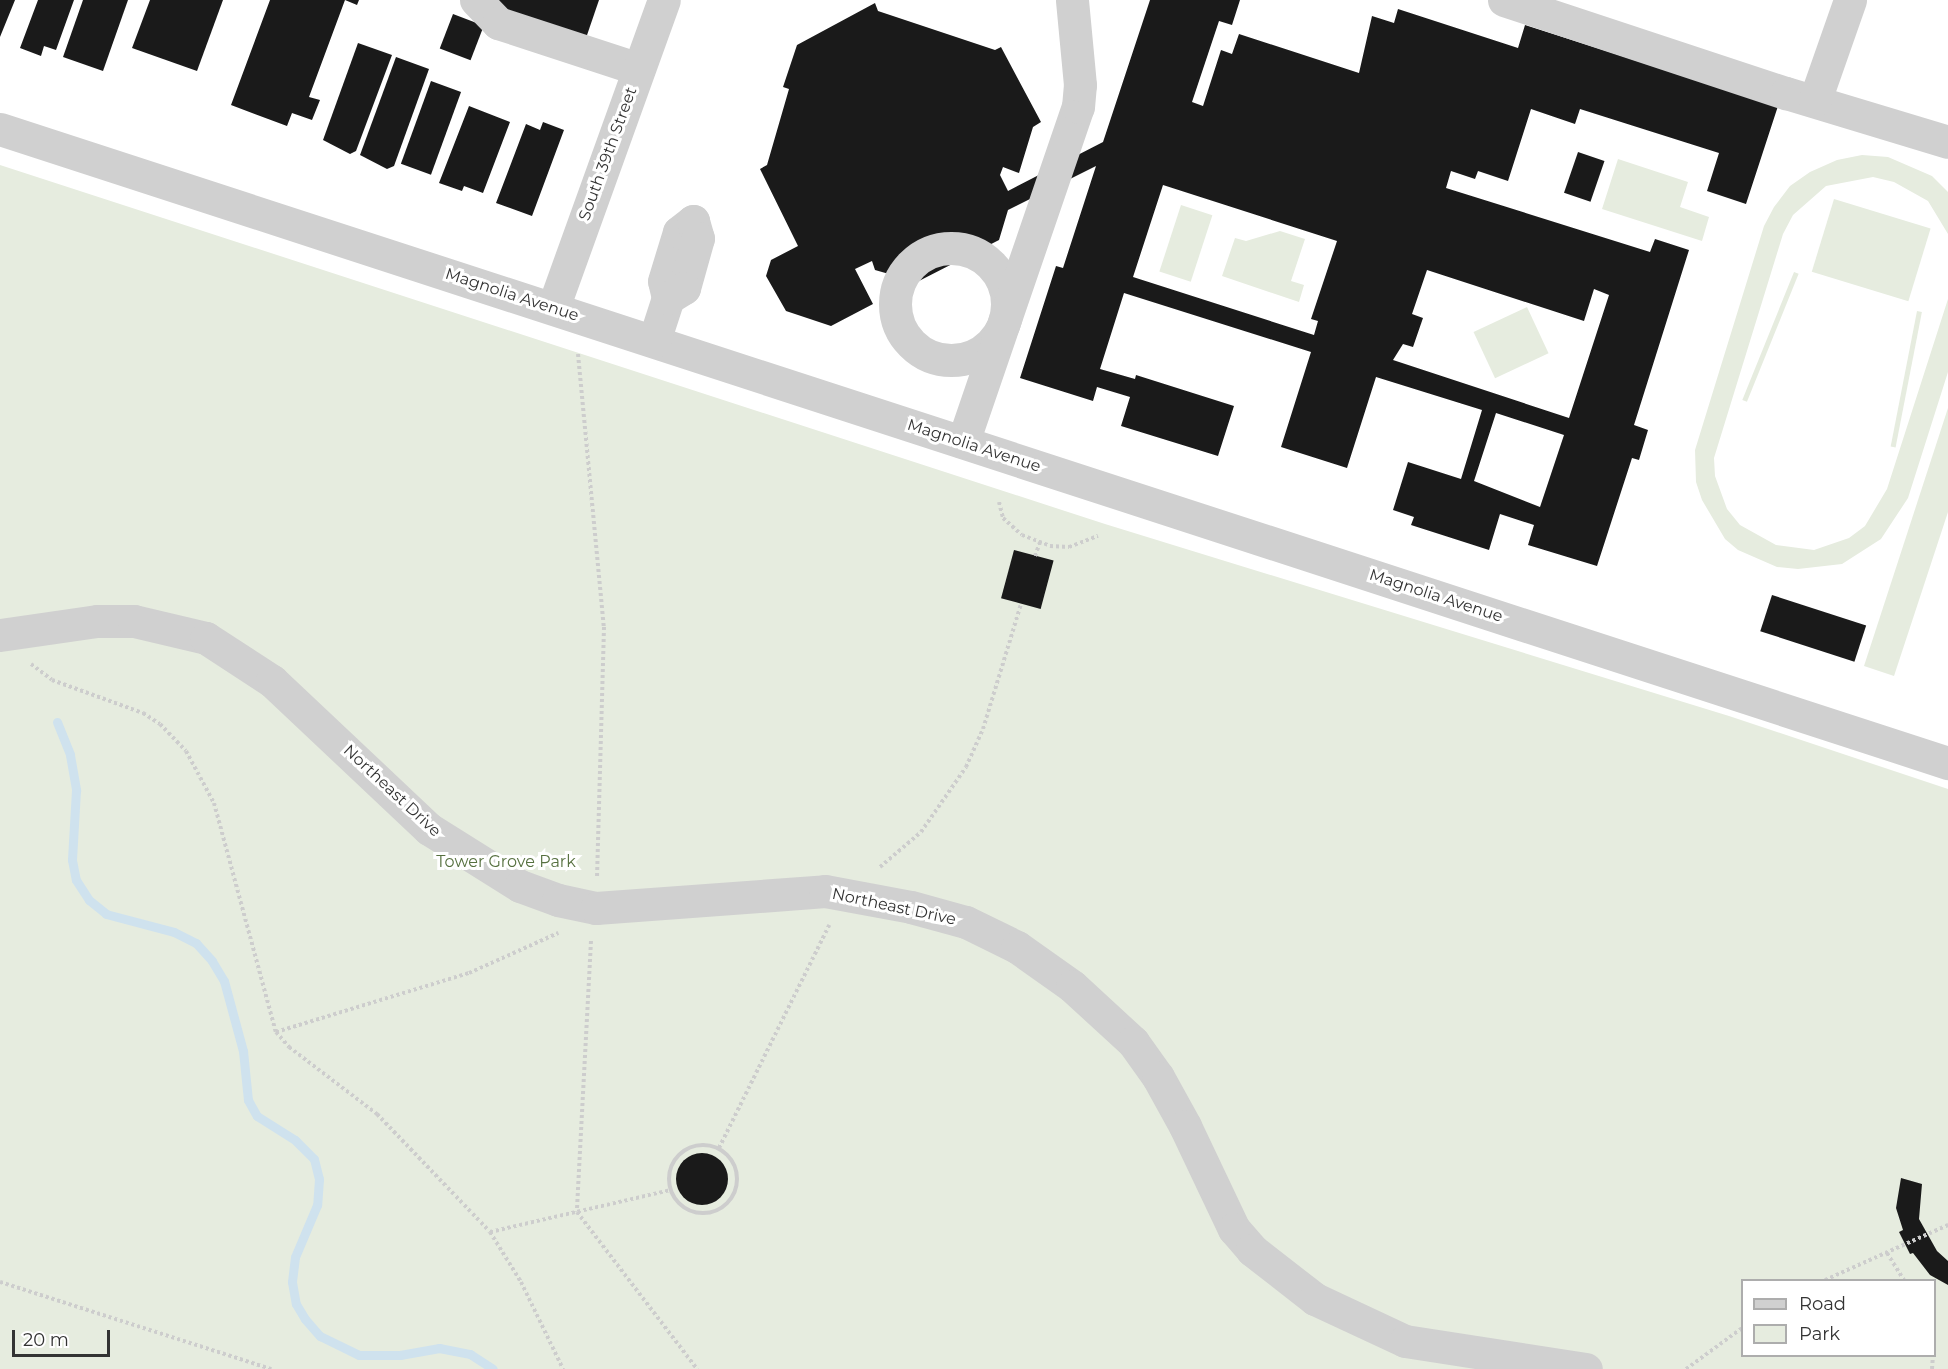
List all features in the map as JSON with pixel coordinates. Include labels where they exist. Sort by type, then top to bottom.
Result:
[{"type":"street","points":[[476,0],[498,23],[639,69]]},
{"type":"street","name":"South 39th Street","points":[[553,308],[664,0]]},
{"type":"street","points":[[963,442],[1078,107],[1080,84],[1072,0]]},
{"type":"street","points":[[1504,0],[1948,141]]},
{"type":"street","points":[[1815,100],[1850,0]]},
{"type":"street","name":"Magnolia Avenue","points":[[0,129],[1948,763]]},
{"type":"street","points":[[654,341],[668,298]]},
{"type":"street","name":"Northeast Drive","points":[[6,634],[97,621],[134,621],[206,638],[272,681],[429,829],[520,886],[596,908],[825,891],[910,907],[966,922],[1017,947],[1072,986],[1133,1042],[1185,1126],[1234,1229],[1252,1250],[1308,1293],[1356,1321],[1405,1341],[1586,1369]]},
{"type":"path","points":[[578,354],[604,627],[596,908],[589,954],[577,1212],[697,1369]]},
{"type":"path","points":[[999,502],[1003,518],[1022,535],[1040,542],[1069,547],[1098,536]]},
{"type":"path","points":[[1035,556],[1040,542]]},
{"type":"path","points":[[6,634],[26,659],[43,674],[143,713],[166,729],[186,752],[214,803],[276,1032],[289,1047],[377,1114],[490,1232],[521,1282],[562,1369]]},
{"type":"path","points":[[276,1032],[469,973],[552,937],[596,908]]},
{"type":"path","points":[[692,1146],[719,1148],[732,1161],[737,1172],[734,1193],[712,1212],[687,1209],[671,1190],[673,1162],[692,1146]]},
{"type":"path","points":[[490,1232],[671,1190]]},
{"type":"path","points":[[1829,1279],[1948,1225]]},
{"type":"path","points":[[1887,1253],[1903,1279]]},
{"type":"path","points":[[0,1282],[271,1369]]},
{"type":"path","points":[[1686,1369],[1741,1329]]},
{"type":"green space","points":[[1862,155],[1888,157],[1932,176],[1948,192],[1948,234],[1928,201],[1894,182],[1873,177],[1826,186],[1793,215],[1783,234],[1714,458],[1715,476],[1727,509],[1740,525],[1776,545],[1814,550],[1849,538],[1865,526],[1887,489],[1948,299],[1948,372],[1908,498],[1881,539],[1842,564],[1798,569],[1777,567],[1738,550],[1725,539],[1702,500],[1696,482],[1695,450],[1764,226],[1774,207],[1790,186],[1810,172],[1837,160]]},
{"type":"green space","points":[[1618,159],[1688,182],[1680,207],[1709,217],[1702,241],[1602,209]]},
{"type":"green space","name":"Tower Grove Park","points":[[0,165],[1105,524],[1729,716],[1948,789],[1948,1369],[0,1369]]},
{"type":"green space","points":[[1834,199],[1931,229],[1908,301],[1812,272]]},
{"type":"green space","points":[[1181,205],[1212,215],[1191,282],[1159,272]]},
{"type":"green space","points":[[1280,231],[1305,239],[1291,281],[1304,285],[1299,302],[1222,276],[1235,238],[1246,241]]},
{"type":"green space","points":[[1794,272],[1799,274],[1747,402],[1742,400]]},
{"type":"green space","points":[[1527,307],[1549,353],[1495,378],[1474,332]]},
{"type":"green space","points":[[1917,311],[1922,312],[1896,447],[1891,446]]},
{"type":"green space","points":[[1948,408],[1948,512],[1894,676],[1864,666]]},
{"type":"building","points":[[0,0],[15,0],[0,37]]},
{"type":"building","points":[[38,0],[74,0],[56,50],[44,46],[41,56],[20,48]]},
{"type":"building","points":[[83,0],[128,0],[103,71],[63,57]]},
{"type":"building","points":[[150,0],[223,0],[197,71],[132,48]]},
{"type":"building","points":[[270,0],[345,0],[309,97],[320,100],[312,120],[292,113],[287,126],[231,105]]},
{"type":"building","points":[[345,0],[359,0],[357,5]]},
{"type":"building","points":[[496,0],[599,0],[585,41],[493,8]]},
{"type":"building","points":[[1150,0],[1240,0],[1232,25],[1219,21],[1192,102],[1203,106],[1221,50],[1232,54],[1239,34],[1359,73],[1372,16],[1394,23],[1398,9],[1518,48],[1525,25],[1778,106],[1746,204],[1707,191],[1719,153],[1580,109],[1575,124],[1531,109],[1508,181],[1478,171],[1475,179],[1451,171],[1446,188],[1650,252],[1655,239],[1689,250],[1634,425],[1648,430],[1639,460],[1632,458],[1597,566],[1528,545],[1534,525],[1500,514],[1489,550],[1411,525],[1414,517],[1393,510],[1408,462],[1461,479],[1482,410],[1376,377],[1347,468],[1281,447],[1311,352],[1124,293],[1100,369],[1135,379],[1136,375],[1234,406],[1218,456],[1121,426],[1130,397],[1097,387],[1093,401],[1020,378],[1056,266],[1063,268],[1096,166],[1008,210],[999,240],[917,282],[875,270],[872,261],[855,269],[873,304],[831,326],[786,311],[766,276],[771,260],[798,246],[760,169],[767,165],[789,89],[783,87],[797,45],[875,3],[878,11],[995,50],[1001,47],[1041,122],[1033,127],[1019,173],[1003,167],[1000,175],[1008,191],[1103,142]],"holes":[[[1163,185],[1337,241],[1311,319],[1318,321],[1314,335],[1133,277]],[[1427,270],[1584,321],[1594,289],[1609,295],[1569,418],[1393,360],[1403,344],[1413,347],[1423,318],[1412,314]],[[1496,413],[1564,435],[1540,507],[1474,481]]]},
{"type":"building","points":[[453,14],[484,26],[471,60],[440,49]]},
{"type":"building","points":[[358,43],[392,55],[356,151],[350,154],[323,140]]},
{"type":"building","points":[[396,57],[429,69],[394,166],[387,169],[360,155]]},
{"type":"building","points":[[431,81],[461,92],[431,175],[401,164]]},
{"type":"building","points":[[469,106],[510,122],[483,193],[464,186],[462,191],[439,183]]},
{"type":"building","points":[[543,122],[564,130],[532,216],[496,203],[526,124],[540,130]]},
{"type":"building","points":[[1578,152],[1604,161],[1590,202],[1564,193]]},
{"type":"building","points":[[1014,550],[1054,561],[1041,609],[1001,598]]},
{"type":"building","points":[[1772,595],[1866,626],[1854,662],[1760,631]]},
{"type":"building","points":[[702,1153],[716,1157],[724,1165],[728,1179],[724,1193],[716,1201],[702,1205],[688,1201],[680,1193],[676,1179],[680,1165],[688,1157]]},
{"type":"building","points":[[1901,1178],[1922,1184],[1919,1219],[1937,1251],[1948,1261],[1948,1285],[1930,1275],[1913,1253],[1910,1254],[1899,1232],[1903,1230],[1896,1208]]},
{"type":"waterway","points":[[57,722],[70,755],[76,790],[72,860],[76,880],[89,900],[106,914],[174,932],[196,943],[212,961],[224,981],[243,1051],[248,1100],[257,1116],[295,1140],[314,1159],[319,1179],[317,1205],[295,1257],[292,1282],[296,1304],[305,1319],[320,1336],[359,1355],[400,1355],[439,1348],[470,1354],[493,1369]]}]
